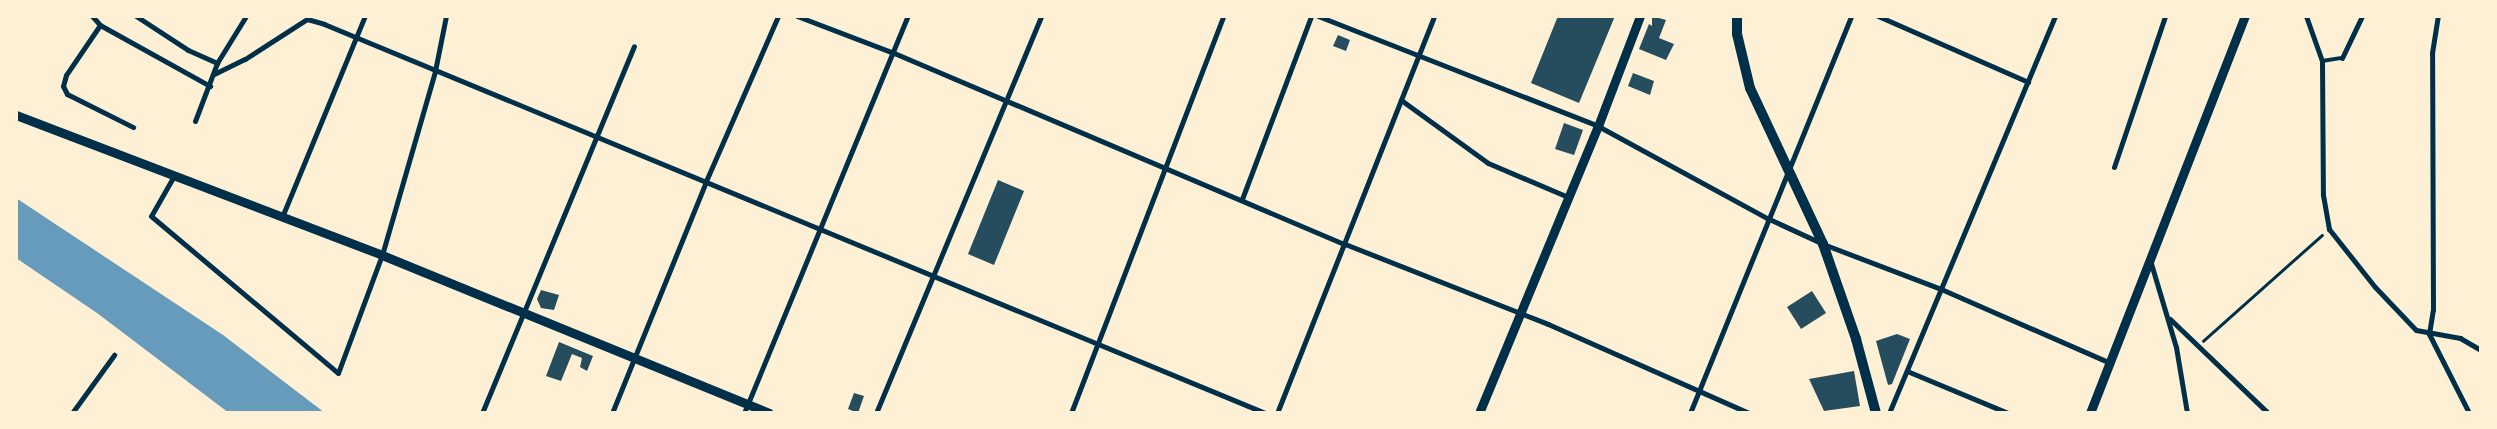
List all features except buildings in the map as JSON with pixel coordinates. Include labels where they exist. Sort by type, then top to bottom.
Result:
[{"type":"main road","points":[[1736,16],[1737,34],[1750,88],[1787,171],[1823,244],[1856,339],[1876,413]]},
{"type":"street","points":[[92,16],[100,25],[210,86]]},
{"type":"street","points":[[136,16],[188,50],[217,63]]},
{"type":"street","points":[[195,121],[210,86],[217,63],[246,16]]},
{"type":"street","points":[[282,217],[364,16]]},
{"type":"street","points":[[175,174],[151,216],[338,373],[382,255],[436,71],[446,16]]},
{"type":"street","points":[[612,413],[706,181],[778,16]]},
{"type":"street","points":[[797,16],[894,53],[1345,244],[1518,314],[1548,324],[1749,413]]},
{"type":"street","points":[[746,409],[908,16]]},
{"type":"street","points":[[876,413],[1042,16]]},
{"type":"street","points":[[1071,413],[1223,16]]},
{"type":"street","points":[[1242,199],[1311,16]]},
{"type":"street","points":[[1318,16],[1598,126],[1767,218],[1823,244],[1941,289],[2108,362]]},
{"type":"street","points":[[1277,413],[1434,16]]},
{"type":"street","points":[[1479,413],[1518,314],[1598,126],[1640,16]]},
{"type":"street","points":[[1690,413],[1767,218],[1851,16]]},
{"type":"street","points":[[1878,16],[2028,82]]},
{"type":"street","points":[[1889,413],[2056,16]]},
{"type":"street","points":[[2114,167],[2165,16]]},
{"type":"street","points":[[2090,413],[2108,362],[2245,16]]},
{"type":"street","points":[[2306,16],[2322,61],[2323,195],[2329,229],[2406,322],[2416,330],[2429,334],[2460,338],[2481,350]]},
{"type":"street","points":[[2342,58],[2362,16]]},
{"type":"street","points":[[2438,16],[2432,54],[2433,310],[2429,334],[2469,413]]},
{"type":"street","points":[[214,74],[245,59],[307,19],[357,36],[436,71],[1265,413]]},
{"type":"street","points":[[100,25],[66,75],[64,86],[67,94],[133,127]]},
{"type":"street","points":[[482,413],[595,136],[634,46]]},
{"type":"street","points":[[1401,100],[1488,163],[1568,197]]},
{"type":"street","points":[[16,116],[175,174],[382,255],[634,357],[746,409],[769,413]]},
{"type":"street","points":[[2149,257],[2170,319],[2187,413]]},
{"type":"street","points":[[2170,319],[2268,413]]},
{"type":"street","points":[[72,413],[114,355]]},
{"type":"street","points":[[1907,371],[2008,413]]},
{"type":"lane","points":[[2322,61],[2342,58]]},
{"type":"path","points":[[2199,345],[2329,229]]},
{"type":"water","points":[[16,198],[223,335],[325,413],[229,413],[97,313],[16,258]]}]
